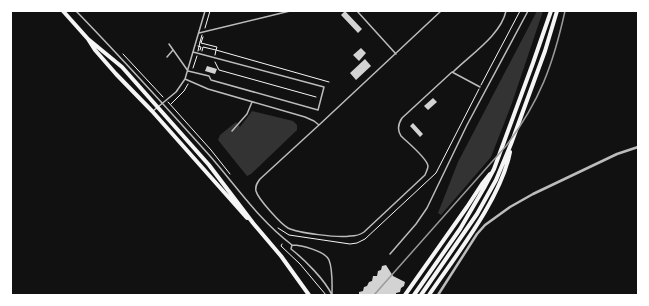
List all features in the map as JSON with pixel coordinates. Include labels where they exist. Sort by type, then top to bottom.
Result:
[{"type":"main road","points":[[63,11],[88,39],[122,67],[209,165],[310,294]]},
{"type":"main road","points":[[414,295],[466,219],[494,169],[551,11]]},
{"type":"main road","points":[[421,295],[477,214],[496,180],[511,144],[558,11]]},
{"type":"main road","points":[[88,39],[95,50],[116,74],[152,111],[237,208],[253,223]]},
{"type":"main road","points":[[429,295],[484,214],[508,165],[511,144]]},
{"type":"main road","points":[[405,295],[494,169]]},
{"type":"street","points":[[438,295],[485,224],[533,194],[617,154],[638,147]]},
{"type":"lane","points":[[76,11],[163,103],[219,166],[254,211],[268,225],[292,245],[313,250],[329,259],[332,295]]},
{"type":"lane","points":[[152,111],[158,108],[179,89],[185,79],[205,11]]},
{"type":"lane","points":[[199,33],[290,11]]},
{"type":"lane","points":[[357,11],[396,54]]},
{"type":"lane","points":[[441,11],[319,126],[260,179],[256,185],[256,192],[260,199],[284,225],[292,230],[344,237],[360,234],[425,175],[428,166],[426,161],[400,136],[399,122],[496,32],[504,18],[506,11]]},
{"type":"lane","points":[[390,254],[416,224],[427,208],[467,125],[528,11]]},
{"type":"lane","points":[[169,44],[188,71],[208,76],[211,80],[318,110],[324,87],[193,52]]},
{"type":"lane","points":[[167,57],[174,50]]},
{"type":"lane","points":[[452,72],[480,87]]},
{"type":"lane","points":[[185,79],[208,89],[305,117],[314,121],[319,126]]},
{"type":"lane","points":[[232,131],[247,114],[252,102]]},
{"type":"lane","points":[[292,245],[291,249],[299,255],[327,285],[332,295]]},
{"type":"path","points":[[314,238],[350,244],[357,243],[365,239],[377,230],[436,173],[520,11]]},
{"type":"path","points":[[195,46],[201,47],[199,52],[202,52],[203,47],[216,50]]},
{"type":"path","points":[[282,244],[281,246],[300,264],[326,295]]},
{"type":"shaded area","points":[[537,11],[543,11],[512,103],[491,157],[441,215],[438,213],[458,162]]},
{"type":"shaded area","points":[[252,111],[293,121],[297,125],[297,130],[251,174],[247,176],[218,140],[220,135],[236,122],[240,127]]},
{"type":"building","points":[[345,11],[362,29],[358,33],[341,15]]},
{"type":"building","points":[[361,48],[366,53],[359,61],[353,55]]},
{"type":"building","points":[[365,59],[371,66],[356,80],[350,73]]},
{"type":"building","points":[[207,66],[217,69],[215,74],[205,71]]},
{"type":"building","points":[[433,98],[437,102],[428,110],[424,106]]},
{"type":"building","points":[[413,123],[423,134],[420,137],[410,126]]},
{"type":"building","points":[[386,265],[393,276],[405,282],[400,292],[396,293],[396,295],[359,295],[359,292],[363,291],[364,287],[372,281],[373,276],[377,276],[378,271],[381,270],[382,266]]},
{"type":"railway","points":[[374,295],[506,146],[518,129],[528,114],[544,82],[556,49],[565,11]]}]
